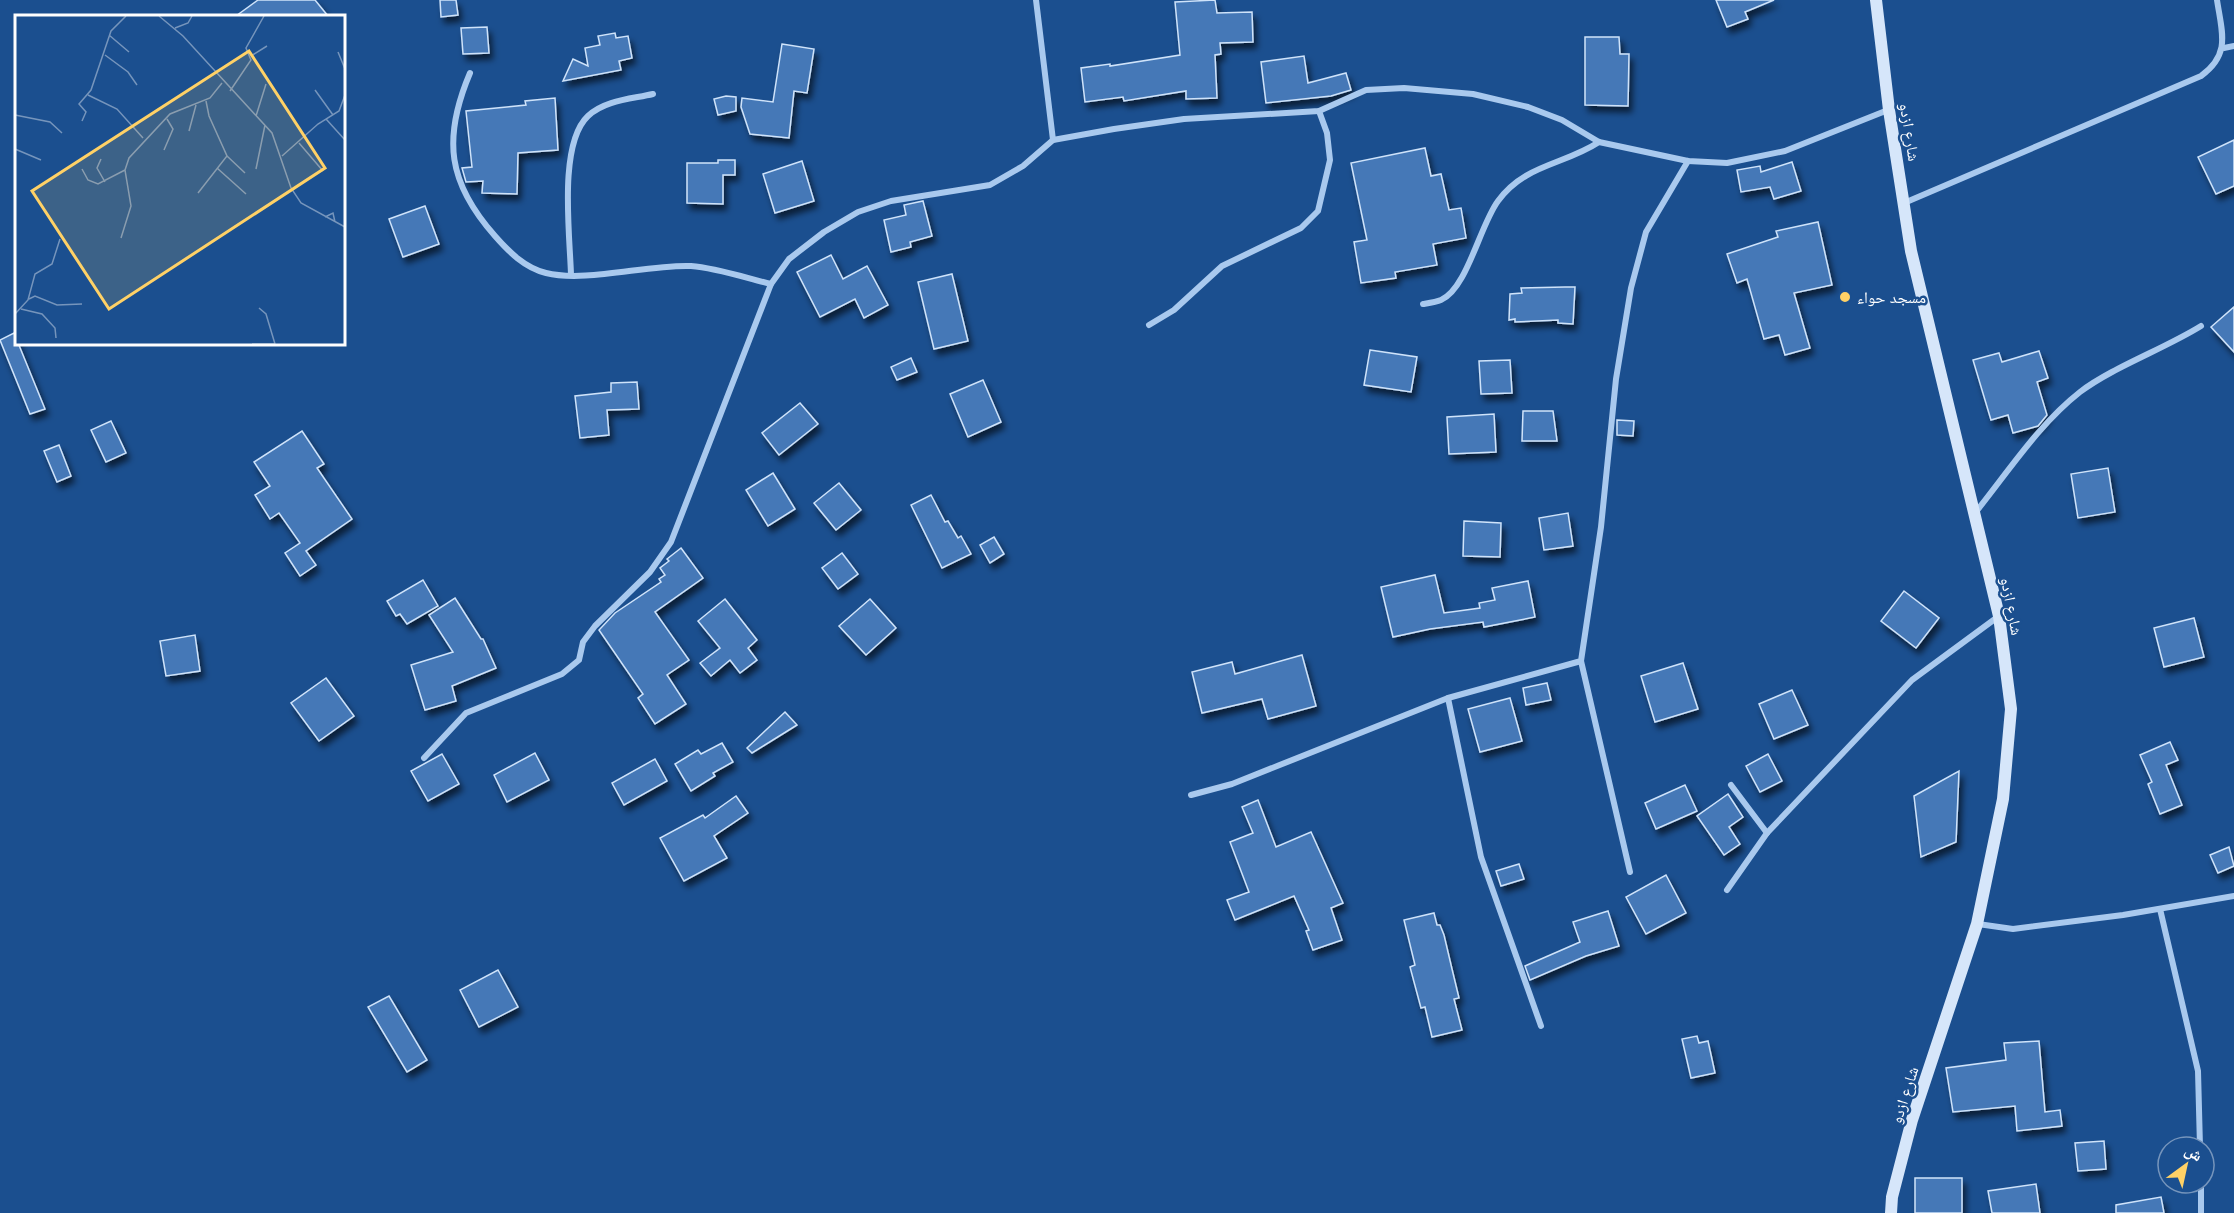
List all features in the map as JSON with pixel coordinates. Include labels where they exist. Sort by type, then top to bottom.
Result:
[{"type":"street","points":[[1036,0],[1053,140]]},
{"type":"street","name":"شارع ازدو","points":[[1876,0],[1889,110],[1911,251],[2000,616],[2011,709],[2003,799],[1977,924],[1912,1120],[1892,1197],[1891,1213]]},
{"type":"street","points":[[1904,203],[2202,76],[2214,67],[2224,48],[2217,0]]},
{"type":"street","points":[[2224,48],[2234,46]]},
{"type":"street","points":[[470,74],[457,104],[452,138],[457,178],[478,217],[513,257],[545,273],[571,275],[692,266],[771,284]]},
{"type":"street","points":[[424,758],[466,713],[562,674],[579,660],[583,642],[595,626],[650,572],[671,542],[771,284],[789,259],[824,232],[858,212],[891,201],[990,185],[1023,166],[1053,140],[1185,119],[1319,111],[1366,90],[1404,88],[1473,94],[1537,110],[1562,120],[1599,142],[1688,161],[1727,163],[1785,152],[1889,110]]},
{"type":"street","points":[[571,275],[569,159],[575,139],[587,117],[605,105],[653,94]]},
{"type":"street","points":[[1149,325],[1174,310],[1222,266],[1301,228],[1318,212],[1330,160],[1327,133],[1319,111]]},
{"type":"street","points":[[1423,304],[1443,299],[1462,278],[1487,219],[1498,201],[1516,183],[1536,168],[1580,154],[1599,142]]},
{"type":"street","points":[[1630,872],[1597,742],[1581,661],[1600,527],[1616,379],[1631,288],[1646,232],[1688,161]]},
{"type":"street","points":[[1974,513],[2046,424],[2080,393],[2106,375],[2164,348],[2201,326]]},
{"type":"street","points":[[1727,890],[1767,833],[1912,680],[2000,616]]},
{"type":"street","points":[[1191,795],[1232,784],[1448,698],[1581,661]]},
{"type":"street","points":[[1448,698],[1481,857],[1541,1026]]},
{"type":"street","points":[[1731,785],[1767,833]]},
{"type":"street","points":[[1977,924],[2013,929],[2160,909],[2234,896]]},
{"type":"street","points":[[2160,909],[2198,1071],[2200,1135]]},
{"type":"street","points":[[2201,1195],[2201,1213]]},
{"type":"building","points":[[258,0],[315,0],[327,15],[237,15]]},
{"type":"building","points":[[440,0],[456,0],[458,15],[441,17]]},
{"type":"building","points":[[1215,0],[1217,13],[1252,12],[1253,42],[1220,43],[1221,54],[1215,55],[1217,98],[1186,99],[1186,91],[1124,101],[1123,97],[1085,102],[1081,68],[1180,55],[1175,2]]},
{"type":"building","points":[[1716,0],[1774,0],[1745,12],[1748,19],[1727,27]]},
{"type":"building","points":[[487,27],[489,53],[463,54],[461,28]]},
{"type":"building","points":[[615,33],[616,38],[628,36],[632,58],[619,61],[621,70],[563,81],[573,59],[588,66],[585,48],[600,45],[598,36]]},
{"type":"building","points":[[1585,37],[1619,37],[1620,54],[1629,54],[1628,106],[1585,105]]},
{"type":"building","points":[[782,44],[814,49],[807,93],[794,91],[789,138],[750,134],[741,107],[742,98],[773,102]]},
{"type":"building","points":[[1304,56],[1308,83],[1346,73],[1351,90],[1331,96],[1266,103],[1261,62]]},
{"type":"building","points":[[726,96],[736,97],[736,111],[718,115],[714,99]]},
{"type":"building","points":[[555,98],[558,150],[518,153],[517,194],[482,193],[483,181],[466,182],[462,168],[472,167],[466,111],[526,105],[525,101]]},
{"type":"building","points":[[2234,140],[2234,186],[2216,194],[2198,157]]},
{"type":"building","points":[[1425,148],[1431,176],[1441,174],[1449,210],[1461,208],[1466,238],[1433,244],[1437,265],[1395,272],[1396,278],[1361,283],[1354,242],[1367,240],[1351,163]]},
{"type":"building","points":[[718,160],[735,160],[735,175],[723,175],[723,204],[687,203],[687,163],[718,163]]},
{"type":"building","points":[[802,161],[814,201],[775,213],[763,174]]},
{"type":"building","points":[[1792,162],[1801,191],[1774,199],[1770,187],[1741,192],[1737,170],[1760,166],[1761,172]]},
{"type":"building","points":[[923,201],[932,236],[910,242],[911,247],[891,252],[884,220],[906,215],[904,205]]},
{"type":"building","points":[[425,206],[439,244],[403,257],[389,219]]},
{"type":"building","points":[[1818,222],[1832,285],[1794,293],[1810,348],[1785,355],[1779,335],[1764,339],[1747,279],[1737,283],[1727,254],[1778,237],[1776,231]]},
{"type":"building","points":[[831,255],[843,279],[867,266],[888,305],[864,318],[855,299],[820,317],[797,272]]},
{"type":"building","points":[[952,274],[968,341],[934,349],[918,282]]},
{"type":"building","points":[[1575,287],[1573,324],[1558,323],[1558,320],[1515,322],[1515,319],[1509,320],[1510,294],[1522,293],[1521,288]]},
{"type":"building","points":[[2234,307],[2234,352],[2211,327]]},
{"type":"building","points":[[14,333],[15,345],[19,345],[45,409],[30,414],[0,340]]},
{"type":"building","points":[[1370,350],[1417,357],[1411,392],[1364,385]]},
{"type":"building","points":[[2039,351],[2048,378],[2037,382],[2047,415],[2038,426],[2013,433],[2008,415],[1991,420],[1973,360],[1999,353],[2002,362]]},
{"type":"building","points":[[911,358],[917,372],[897,380],[891,367]]},
{"type":"building","points":[[1510,360],[1512,393],[1481,394],[1479,361]]},
{"type":"building","points":[[983,380],[1001,422],[968,437],[950,394]]},
{"type":"building","points":[[637,382],[639,409],[607,410],[609,435],[580,438],[575,396],[611,392],[611,383]]},
{"type":"building","points":[[800,403],[818,424],[779,455],[762,433]]},
{"type":"building","points":[[1523,411],[1553,411],[1557,441],[1522,441]]},
{"type":"building","points":[[1494,414],[1496,452],[1449,454],[1447,417]]},
{"type":"building","points":[[1617,420],[1634,421],[1633,436],[1617,435]]},
{"type":"building","points":[[111,421],[126,453],[106,462],[91,430]]},
{"type":"building","points":[[302,431],[324,464],[317,468],[352,519],[306,551],[316,565],[300,576],[285,553],[300,543],[279,513],[270,519],[255,495],[270,486],[254,462]]},
{"type":"building","points":[[59,445],[71,476],[57,482],[44,451]]},
{"type":"building","points":[[2108,468],[2115,512],[2078,518],[2071,474]]},
{"type":"building","points":[[773,473],[795,509],[768,526],[746,490]]},
{"type":"building","points":[[839,483],[861,510],[836,530],[814,503]]},
{"type":"building","points":[[931,495],[945,522],[948,521],[958,538],[961,536],[971,554],[942,568],[911,505]]},
{"type":"building","points":[[1568,513],[1573,546],[1544,550],[1539,518]]},
{"type":"building","points":[[1464,521],[1501,523],[1500,557],[1463,556]]},
{"type":"building","points":[[994,537],[1004,554],[990,563],[980,545]]},
{"type":"building","points":[[681,548],[703,578],[655,612],[689,660],[667,675],[686,704],[655,724],[638,698],[643,694],[599,630],[615,613],[661,582],[659,579],[665,575],[660,568]]},
{"type":"building","points":[[842,553],[858,574],[838,589],[822,568]]},
{"type":"building","points":[[1435,575],[1444,613],[1480,608],[1479,603],[1495,600],[1492,588],[1528,581],[1535,617],[1484,627],[1483,622],[1430,629],[1393,637],[1381,587]]},
{"type":"building","points":[[423,580],[438,606],[407,624],[400,614],[396,616],[387,601]]},
{"type":"building","points":[[1904,591],[1939,618],[1916,648],[1881,621]]},
{"type":"building","points":[[455,598],[483,639],[496,668],[452,686],[456,701],[425,710],[411,665],[453,652],[429,615]]},
{"type":"building","points":[[725,599],[757,640],[748,648],[757,660],[740,673],[730,660],[711,676],[700,663],[720,648],[698,621]]},
{"type":"building","points":[[870,599],[896,628],[866,655],[839,626]]},
{"type":"building","points":[[2194,618],[2204,657],[2164,667],[2154,628]]},
{"type":"building","points":[[195,635],[200,671],[166,676],[160,641]]},
{"type":"building","points":[[1302,655],[1316,706],[1268,719],[1262,699],[1202,713],[1192,672],[1232,662],[1235,674]]},
{"type":"building","points":[[1683,663],[1698,709],[1655,722],[1641,676]]},
{"type":"building","points":[[326,678],[354,716],[319,741],[291,703]]},
{"type":"building","points":[[1547,683],[1551,700],[1526,705],[1523,688]]},
{"type":"building","points":[[1792,690],[1808,725],[1774,739],[1759,704]]},
{"type":"building","points":[[1510,698],[1522,741],[1480,752],[1468,709]]},
{"type":"building","points":[[785,712],[797,725],[752,753],[747,748]]},
{"type":"building","points":[[2170,742],[2178,760],[2166,765],[2182,805],[2160,814],[2148,784],[2152,782],[2140,755]]},
{"type":"building","points":[[722,743],[733,762],[713,773],[715,776],[691,791],[675,764],[698,750],[701,754]]},
{"type":"building","points":[[535,753],[549,780],[507,802],[494,775]]},
{"type":"building","points":[[442,754],[459,784],[428,801],[411,771]]},
{"type":"building","points":[[1768,754],[1782,781],[1760,792],[1746,766]]},
{"type":"building","points":[[655,759],[667,781],[624,805],[612,783]]},
{"type":"building","points":[[1959,771],[1956,842],[1921,857],[1914,796]]},
{"type":"building","points":[[1685,785],[1697,811],[1656,829],[1645,803]]},
{"type":"building","points":[[1728,794],[1743,817],[1729,827],[1740,844],[1724,855],[1697,816]]},
{"type":"building","points":[[736,796],[748,813],[714,836],[727,858],[684,881],[660,838],[703,815],[705,818]]},
{"type":"building","points":[[1258,800],[1276,847],[1311,832],[1343,903],[1331,908],[1342,940],[1313,950],[1306,931],[1309,930],[1294,896],[1235,920],[1227,900],[1249,892],[1230,842],[1253,833],[1242,807]]},
{"type":"building","points":[[2229,847],[2234,866],[2218,873],[2210,855]]},
{"type":"building","points":[[1519,864],[1524,879],[1501,886],[1496,871]]},
{"type":"building","points":[[1666,875],[1686,913],[1646,934],[1626,897]]},
{"type":"building","points":[[1608,911],[1619,946],[1586,956],[1530,980],[1525,966],[1580,942],[1573,922]]},
{"type":"building","points":[[1434,913],[1437,925],[1440,925],[1444,935],[1459,998],[1454,999],[1462,1030],[1432,1037],[1425,1007],[1421,1008],[1410,967],[1415,965],[1404,920]]},
{"type":"building","points":[[498,970],[518,1007],[479,1027],[460,990]]},
{"type":"building","points":[[389,996],[427,1060],[407,1072],[368,1007]]},
{"type":"building","points":[[1697,1036],[1699,1043],[1708,1041],[1715,1073],[1691,1078],[1682,1039]]},
{"type":"building","points":[[2039,1041],[2045,1112],[2060,1110],[2062,1126],[2017,1131],[2015,1106],[1953,1112],[1946,1068],[2006,1060],[2004,1043]]},
{"type":"building","points":[[2104,1141],[2106,1169],[2078,1171],[2075,1143]]},
{"type":"building","points":[[1915,1178],[1962,1178],[1962,1213],[1915,1213]]},
{"type":"building","points":[[2036,1184],[2040,1213],[1992,1213],[1988,1191]]},
{"type":"building","points":[[2161,1197],[2164,1213],[2116,1213],[2116,1205]]},
{"type":"place","name":"مسجد حواء","points":[[1845,297]]}]
